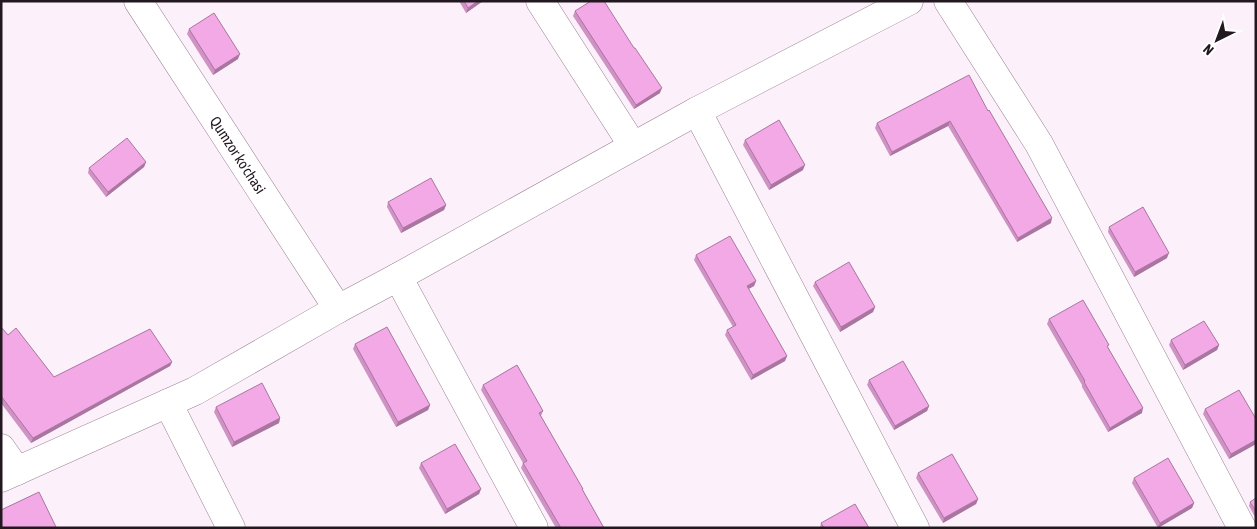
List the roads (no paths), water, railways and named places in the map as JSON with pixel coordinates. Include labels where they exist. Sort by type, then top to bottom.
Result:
[{"type":"street","name":"Qumzor ko'chasi","points":[[138,1],[338,309]]},
{"type":"street","points":[[540,1],[633,146]]},
{"type":"street","points":[[1,448],[9,474],[195,391],[338,309],[697,111],[909,1]]},
{"type":"street","points":[[948,1],[1039,144],[1242,528]]},
{"type":"street","points":[[697,111],[915,528]]},
{"type":"street","points":[[398,277],[534,528]]},
{"type":"street","points":[[168,403],[231,528]]}]
